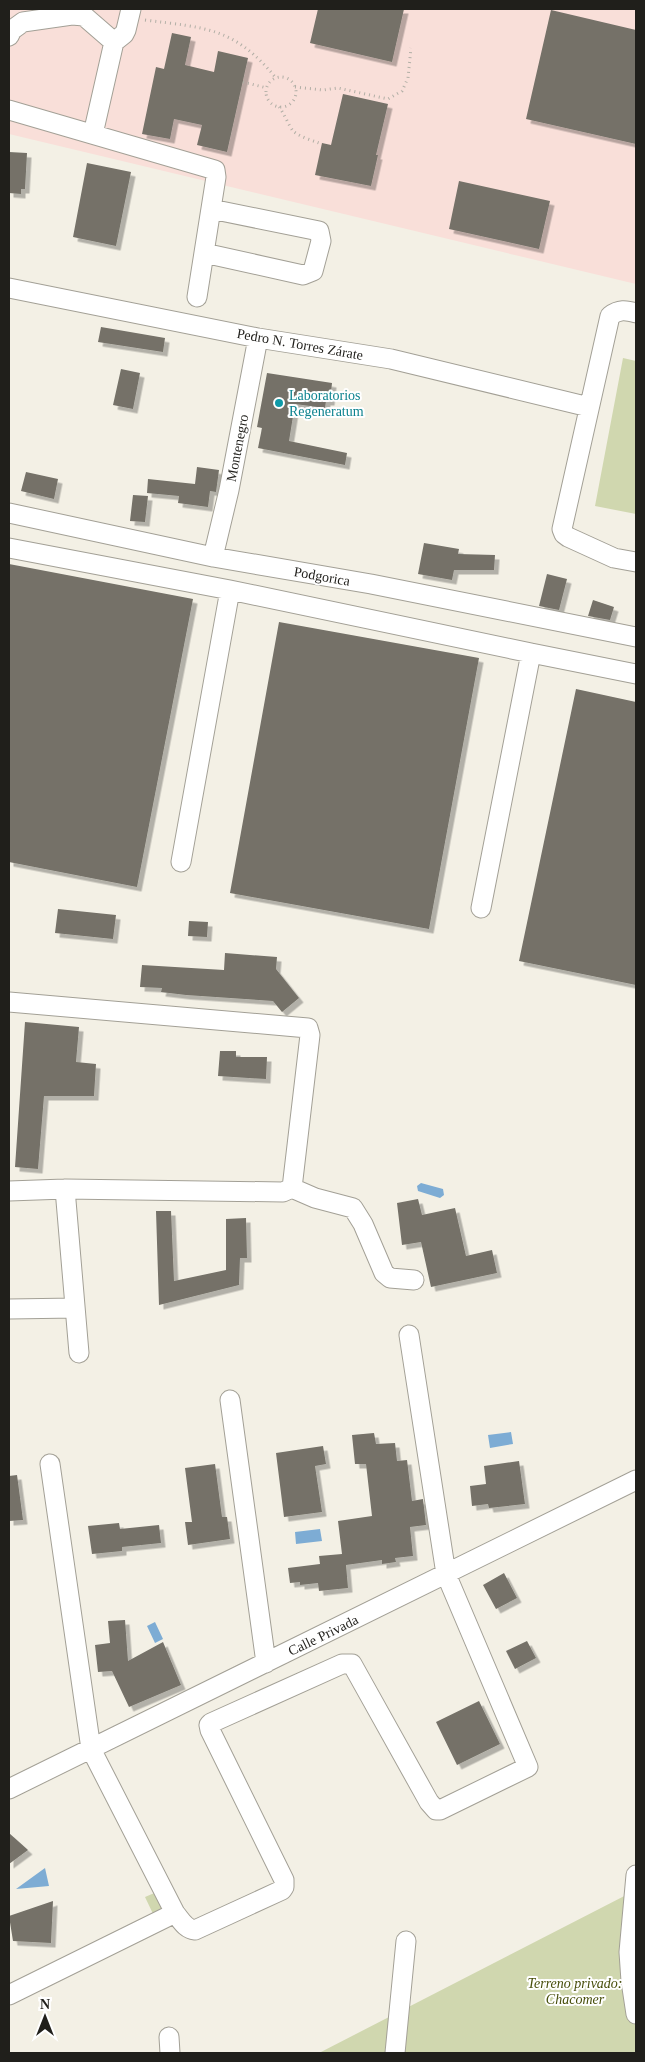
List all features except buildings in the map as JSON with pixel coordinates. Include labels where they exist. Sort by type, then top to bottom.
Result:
[{"type":"street","points":[[93,134],[114,42],[124,34],[130,13]]},
{"type":"street","points":[[9,36],[12,30],[23,22],[64,15],[84,16],[114,42]]},
{"type":"street","points":[[9,110],[215,170],[216,177],[198,297]]},
{"type":"street","points":[[204,253],[302,275],[314,271],[321,241],[319,231],[211,209]]},
{"type":"street","name":"Pedro N. Torres Zárate","points":[[9,288],[258,338],[391,359],[589,407]]},
{"type":"street","points":[[636,313],[623,310],[610,316],[562,528],[564,534],[568,537],[614,558],[636,562]]},
{"type":"street","name":"Montenegro","points":[[213,557],[229,490],[258,338]]},
{"type":"street","name":"Podgorica","points":[[9,513],[213,557],[371,584],[636,637]]},
{"type":"street","points":[[9,548],[230,590],[636,674]]},
{"type":"street","points":[[181,862],[230,590]]},
{"type":"street","points":[[481,908],[531,653]]},
{"type":"street","points":[[9,1002],[308,1028],[310,1035],[292,1188]]},
{"type":"street","points":[[9,1191],[65,1189],[283,1192],[292,1188],[315,1198],[352,1208],[363,1224],[384,1273],[390,1278],[414,1280]]},
{"type":"street","points":[[65,1189],[74,1308],[80,1353]]},
{"type":"street","points":[[9,1309],[74,1308]]},
{"type":"street","points":[[50,1464],[91,1749],[175,1913],[185,1925],[190,1929],[196,1930],[282,1890],[284,1887],[284,1880],[209,1725],[345,1662],[352,1664],[433,1808],[440,1810],[527,1769],[527,1762],[446,1574],[409,1335]]},
{"type":"street","points":[[230,1400],[266,1663]]},
{"type":"street","name":"Calle Privada","points":[[9,1789],[636,1480]]},
{"type":"street","points":[[636,1875],[629,1952],[636,2014]]},
{"type":"street","points":[[9,1995],[175,1913]]},
{"type":"street","points":[[395,2053],[406,1941]]},
{"type":"path","points":[[130,13],[218,32],[240,43],[263,63],[276,78]]},
{"type":"path","points":[[295,86],[323,90],[338,88],[388,99],[402,91],[408,78],[411,48]]},
{"type":"path","points":[[267,88],[276,78],[280,77],[289,79],[295,86],[296,95],[291,103],[279,106]]},
{"type":"path","points":[[243,82],[267,88]]},
{"type":"path","points":[[267,88],[269,99],[279,106],[292,130],[303,137],[319,143]]},
{"type":"shaded area","points":[[9,9],[636,9],[636,284],[9,134]]},
{"type":"green space","points":[[623,358],[636,361],[636,514],[595,506]]},
{"type":"green space","points":[[166,1888],[176,1908],[155,1918],[145,1897]]},
{"type":"green space","name":"Terreno privado: Chacomer","points":[[636,1890],[636,2053],[319,2053]]},
{"type":"water","points":[[421,1183],[443,1189],[444,1195],[440,1198],[418,1191],[417,1186]]},
{"type":"water","points":[[511,1432],[513,1444],[490,1448],[488,1435]]},
{"type":"water","points":[[320,1529],[322,1541],[296,1544],[295,1532]]},
{"type":"water","points":[[155,1622],[163,1639],[155,1643],[147,1626]]},
{"type":"water","points":[[45,1868],[49,1886],[16,1889]]},
{"type":"place","name":"Laboratorios Regeneratum","points":[[279,403]]}]
